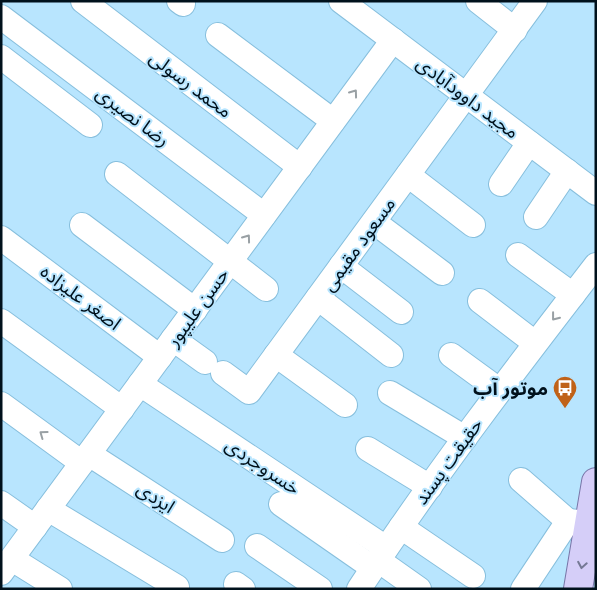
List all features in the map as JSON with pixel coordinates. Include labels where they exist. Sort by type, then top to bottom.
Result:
[{"type":"main road","points":[[578,589],[579,522],[596,482]]},
{"type":"street","points":[[1,17],[13,1]]},
{"type":"street","name":"محمد رسولی","points":[[83,1],[300,167]]},
{"type":"street","name":"مجید داوودآبادی","points":[[341,1],[596,193]]},
{"type":"street","points":[[478,1],[515,30]]},
{"type":"street","name":"مسعود مقیمی","points":[[249,392],[535,1]]},
{"type":"street","name":"رضا نصیری","points":[[1,17],[264,215]]},
{"type":"street","points":[[218,36],[333,121]]},
{"type":"street","name":"حسن علیپور","points":[[7,566],[392,40]]},
{"type":"street","points":[[1,57],[90,125]]},
{"type":"street","points":[[501,184],[529,143]]},
{"type":"street","points":[[536,217],[567,171]]},
{"type":"street","points":[[117,174],[266,289]]},
{"type":"street","points":[[408,175],[473,225]]},
{"type":"street","points":[[374,222],[442,273]]},
{"type":"street","points":[[82,225],[195,310]]},
{"type":"street","name":"اصغر علیزاده","points":[[1,238],[166,348],[214,368],[249,392]]},
{"type":"street","points":[[518,255],[573,295]]},
{"type":"street","name":"حقیقت پسند","points":[[359,589],[499,390],[596,265]]},
{"type":"street","points":[[341,266],[401,312]]},
{"type":"street","points":[[318,298],[391,355]]},
{"type":"street","points":[[480,300],[535,343]]},
{"type":"street","points":[[1,321],[122,409]]},
{"type":"street","points":[[276,355],[345,405]]},
{"type":"street","points":[[451,355],[499,390]]},
{"type":"street","name":"خسروجردی","points":[[140,384],[379,559]]},
{"type":"street","points":[[390,392],[465,438]]},
{"type":"street","name":"ایزدی","points":[[1,404],[85,458],[222,540]]},
{"type":"street","points":[[368,449],[430,487]]},
{"type":"street","points":[[521,480],[579,522],[523,589]]},
{"type":"street","points":[[1,503],[42,518],[176,587]]},
{"type":"street","points":[[281,504],[379,559],[420,589]]},
{"type":"street","points":[[401,527],[473,576]]},
{"type":"street","points":[[257,546],[320,589]]},
{"type":"street","points":[[7,566],[60,589]]},
{"type":"place","name":"موتور آب","points":[[565,409]]}]
